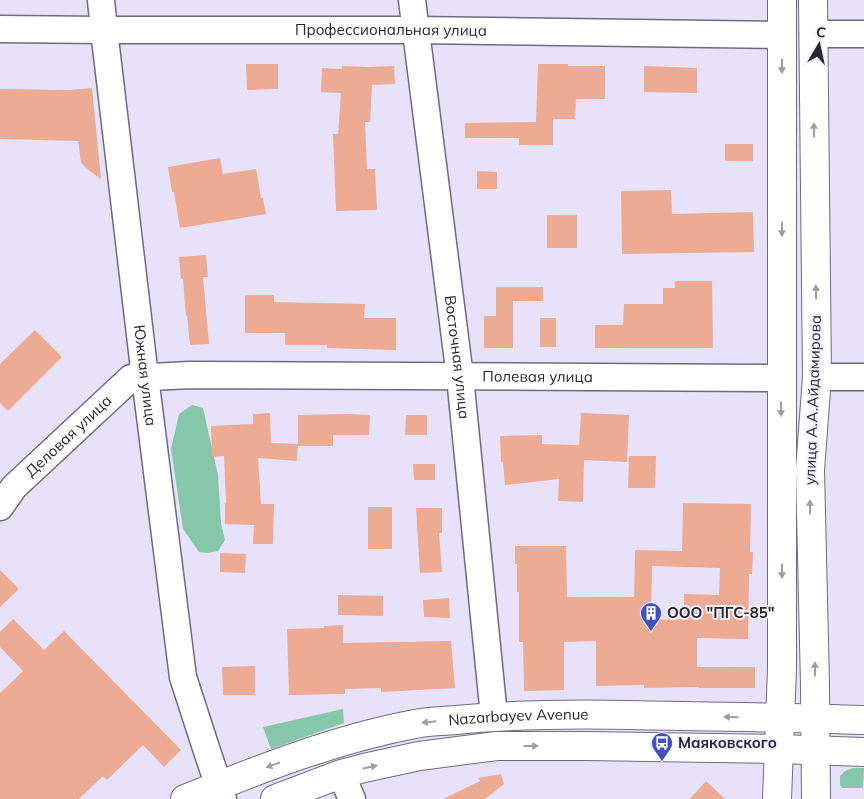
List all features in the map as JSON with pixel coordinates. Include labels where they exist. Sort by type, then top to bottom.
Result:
[{"type":"main road","name":"улица А.А.Айдамирова","points":[[778,799],[782,669],[782,0]]},
{"type":"main road","name":"улица А.А.Айдамирова","points":[[813,0],[817,377],[810,470],[816,799]]},
{"type":"main road","points":[[782,469],[810,470]]},
{"type":"main road","name":"Nazarbayev Avenue","points":[[185,799],[221,792],[296,756],[348,740],[416,724],[494,716],[582,714],[864,720]]},
{"type":"main road","name":"Nazarbayev Avenue","points":[[275,799],[340,774],[419,756],[497,746],[779,749],[864,752]]},
{"type":"street","name":"Южная улица","points":[[102,0],[145,377],[183,678],[221,792]]},
{"type":"street","name":"Восточная улица","points":[[412,0],[460,377],[494,716]]},
{"type":"street","name":"Профессиональная улица","points":[[0,29],[415,30],[782,35]]},
{"type":"street","points":[[813,34],[864,34]]},
{"type":"street","name":"Полевая улица","points":[[145,377],[190,375],[781,378]]},
{"type":"street","name":"Деловая улица","points":[[0,507],[14,487],[132,378],[145,377]]},
{"type":"street","points":[[817,377],[864,378]]},
{"type":"street","points":[[340,774],[352,799]]},
{"type":"green space","points":[[192,405],[203,408],[218,475],[221,524],[225,540],[218,551],[208,553],[199,552],[183,529],[171,449],[179,414]]},
{"type":"green space","points":[[343,709],[344,723],[271,749],[263,727]]},
{"type":"green space","points":[[853,768],[864,768],[863,788],[842,788],[840,776],[845,771]]},
{"type":"building","points":[[246,64],[278,64],[278,89],[247,90]]},
{"type":"building","points":[[538,64],[605,66],[605,99],[576,99],[575,119],[553,119],[553,145],[519,145],[519,138],[465,138],[465,123],[536,122]]},
{"type":"building","points":[[342,66],[394,66],[395,84],[372,85],[370,122],[365,122],[367,169],[375,169],[377,210],[336,211],[333,134],[338,134],[341,93],[321,92],[322,68],[342,69]]},
{"type":"building","points":[[644,66],[697,68],[697,93],[644,92]]},
{"type":"building","points":[[92,88],[101,179],[81,162],[78,141],[0,139],[0,89],[70,90]]},
{"type":"building","points":[[725,144],[753,144],[753,161],[725,161]]},
{"type":"building","points":[[220,158],[223,174],[256,169],[266,214],[180,228],[168,167]]},
{"type":"building","points":[[477,171],[497,172],[497,189],[477,189]]},
{"type":"building","points":[[671,190],[672,214],[753,212],[754,252],[622,254],[621,191]]},
{"type":"building","points":[[547,215],[577,215],[577,248],[547,248]]},
{"type":"building","points":[[206,255],[208,277],[203,277],[209,344],[190,345],[179,257]]},
{"type":"building","points":[[675,281],[712,281],[713,348],[595,348],[595,325],[623,325],[624,304],[663,304],[663,288],[675,288]]},
{"type":"building","points":[[496,287],[543,287],[543,301],[513,301],[513,348],[484,348],[484,316],[496,316]]},
{"type":"building","points":[[245,295],[274,295],[274,302],[365,304],[364,318],[396,318],[396,350],[327,348],[327,345],[285,345],[285,333],[245,333]]},
{"type":"building","points":[[540,318],[556,318],[556,347],[540,347]]},
{"type":"building","points":[[35,330],[62,357],[8,411],[0,403],[0,364]]},
{"type":"building","points":[[270,413],[271,443],[298,444],[297,461],[258,458],[261,504],[274,504],[273,544],[253,544],[254,525],[225,524],[224,456],[212,457],[211,426],[253,424],[253,414]]},
{"type":"building","points":[[581,413],[629,415],[627,462],[584,460],[583,502],[558,501],[559,479],[505,485],[503,462],[501,462],[500,436],[542,435],[542,444],[579,445]]},
{"type":"building","points":[[298,415],[370,415],[369,435],[333,435],[333,446],[298,446]]},
{"type":"building","points":[[406,415],[427,415],[427,435],[405,435]]},
{"type":"building","points":[[629,456],[656,456],[655,488],[628,488]]},
{"type":"building","points":[[413,464],[435,464],[435,480],[414,480]]},
{"type":"building","points":[[683,503],[751,504],[750,552],[753,552],[752,574],[749,574],[748,639],[697,638],[697,667],[755,667],[755,688],[644,688],[644,685],[596,686],[596,641],[564,642],[564,690],[524,691],[523,642],[519,642],[519,592],[517,592],[515,546],[566,546],[567,597],[634,597],[635,550],[682,551]],"holes":[[[652,566],[720,568],[719,595],[684,594],[684,619],[651,620]]]},
{"type":"building","points":[[368,507],[392,507],[392,549],[368,549]]},
{"type":"building","points":[[416,508],[442,508],[442,533],[439,533],[442,572],[420,573]]},
{"type":"building","points":[[220,553],[246,554],[245,573],[220,572]]},
{"type":"building","points":[[0,570],[19,589],[0,607]]},
{"type":"building","points":[[338,595],[383,596],[383,616],[338,615]]},
{"type":"building","points":[[449,598],[450,618],[424,617],[423,600]]},
{"type":"building","points":[[13,619],[44,650],[64,631],[181,750],[164,767],[143,745],[107,780],[103,776],[79,799],[0,799],[0,693],[23,671],[0,647],[0,632]]},
{"type":"building","points":[[343,625],[343,643],[451,641],[455,688],[381,692],[381,688],[345,689],[345,694],[289,695],[287,629],[324,628],[324,626]]},
{"type":"building","points":[[255,666],[255,695],[223,695],[222,667]]},
{"type":"building","points":[[501,774],[504,784],[485,799],[443,799],[480,781],[478,778]]},
{"type":"building","points":[[706,781],[725,799],[690,799]]},
{"type":"place","name":"ООО \"ПГС-85\"","points":[[651,632]]},
{"type":"place","name":"Маяковского","points":[[662,762]]}]
